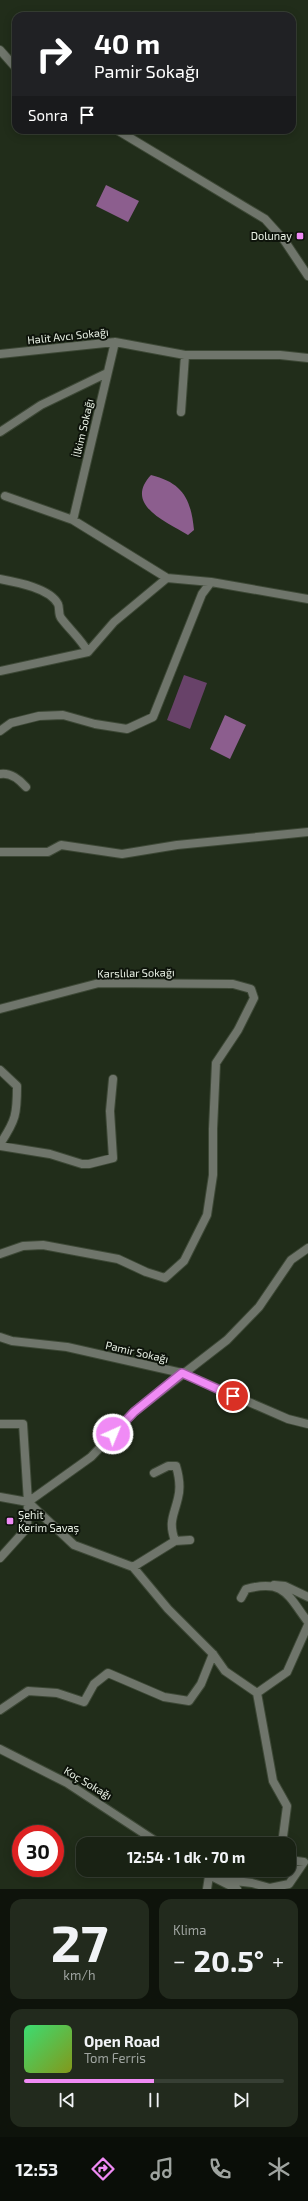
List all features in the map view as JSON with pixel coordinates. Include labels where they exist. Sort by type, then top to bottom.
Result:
[{"type":"street","points":[[0,50],[12,64]]},
{"type":"street","points":[[124,134],[265,219],[284,240],[308,276]]},
{"type":"street","name":"Halit Avcı Sokağı","points":[[0,354],[115,342],[186,355],[280,355],[308,358]]},
{"type":"street","name":"İlkim Sokağı","points":[[73,520],[115,342]]},
{"type":"street","points":[[181,412],[186,355]]},
{"type":"street","points":[[0,432],[41,405],[107,373]]},
{"type":"street","points":[[4,496],[73,520],[167,578],[211,582],[308,599]]},
{"type":"street","points":[[0,671],[88,652],[114,622],[167,578]]},
{"type":"street","points":[[0,579],[21,583],[49,594],[58,604],[60,617],[81,640],[88,652]]},
{"type":"street","points":[[0,731],[11,723],[39,716],[63,715],[95,724],[127,729],[153,717],[202,594],[211,582]]},
{"type":"street","points":[[0,774],[5,773],[14,777],[26,787]]},
{"type":"street","points":[[0,852],[48,852],[61,845],[122,854],[177,845],[308,832]]},
{"type":"street","name":"Karslılar Sokağı","points":[[0,1009],[99,983],[215,982],[233,984],[251,989],[254,998],[216,1063],[213,1129],[213,1175],[207,1215],[184,1261],[165,1278],[146,1272],[118,1259],[43,1245],[23,1246],[0,1254]]},
{"type":"street","points":[[0,1070],[17,1086],[17,1112],[14,1124],[0,1145],[50,1154],[82,1164],[89,1164],[113,1158],[110,1111],[113,1079]]},
{"type":"street","points":[[28,1502],[91,1457],[134,1412],[226,1340],[259,1307],[291,1260],[308,1248]]},
{"type":"street","name":"Pamir Sokağı","points":[[0,1337],[12,1341],[67,1347],[182,1373],[288,1419],[308,1424]]},
{"type":"street","points":[[0,1424],[23,1424],[28,1502],[27,1528],[0,1558]]},
{"type":"street","points":[[154,1473],[168,1466],[176,1466],[180,1478],[179,1497],[172,1515],[171,1528],[175,1541]]},
{"type":"street","points":[[0,1497],[28,1502],[74,1545],[134,1567],[168,1609],[213,1654],[224,1671],[257,1693],[273,1781],[287,1806],[283,1837]]},
{"type":"street","points":[[134,1567],[175,1541],[190,1540]]},
{"type":"street","points":[[242,1598],[246,1589],[262,1584],[285,1586],[308,1597]]},
{"type":"street","points":[[257,1693],[287,1672],[308,1624],[288,1595],[273,1585]]},
{"type":"street","points":[[0,1710],[28,1691],[57,1693],[84,1702],[94,1684],[108,1673],[164,1697],[189,1701],[201,1684],[213,1654]]},
{"type":"street","name":"Koç Sokağı","points":[[0,1749],[67,1783],[149,1837]]},
{"type":"street","points":[[296,1861],[304,1862],[296,1874]]},
{"type":"street","points":[[207,1889],[209,1877]]},
{"type":"street","points":[[212,1877],[237,1889]]},
{"type":"street","points":[[218,1879],[252,1883],[270,1888],[289,1884],[294,1877]]},
{"type":"shaded area","points":[[106,185],[139,201],[128,222],[96,206]]},
{"type":"shaded area","points":[[151,475],[162,478],[171,483],[178,488],[188,501],[191,509],[194,530],[188,535],[160,518],[145,504],[142,495],[144,486]]},
{"type":"shaded area","points":[[184,675],[207,683],[190,729],[167,720]]},
{"type":"shaded area","points":[[225,715],[246,725],[230,759],[210,749]]},
{"type":"place","name":"Dolunay","points":[[300,236]]},
{"type":"place","name":"Şehit Kerim Savaş","points":[[10,1521]]},
{"type":"route","points":[[113,1434],[134,1412],[182,1373],[233,1396]]}]
